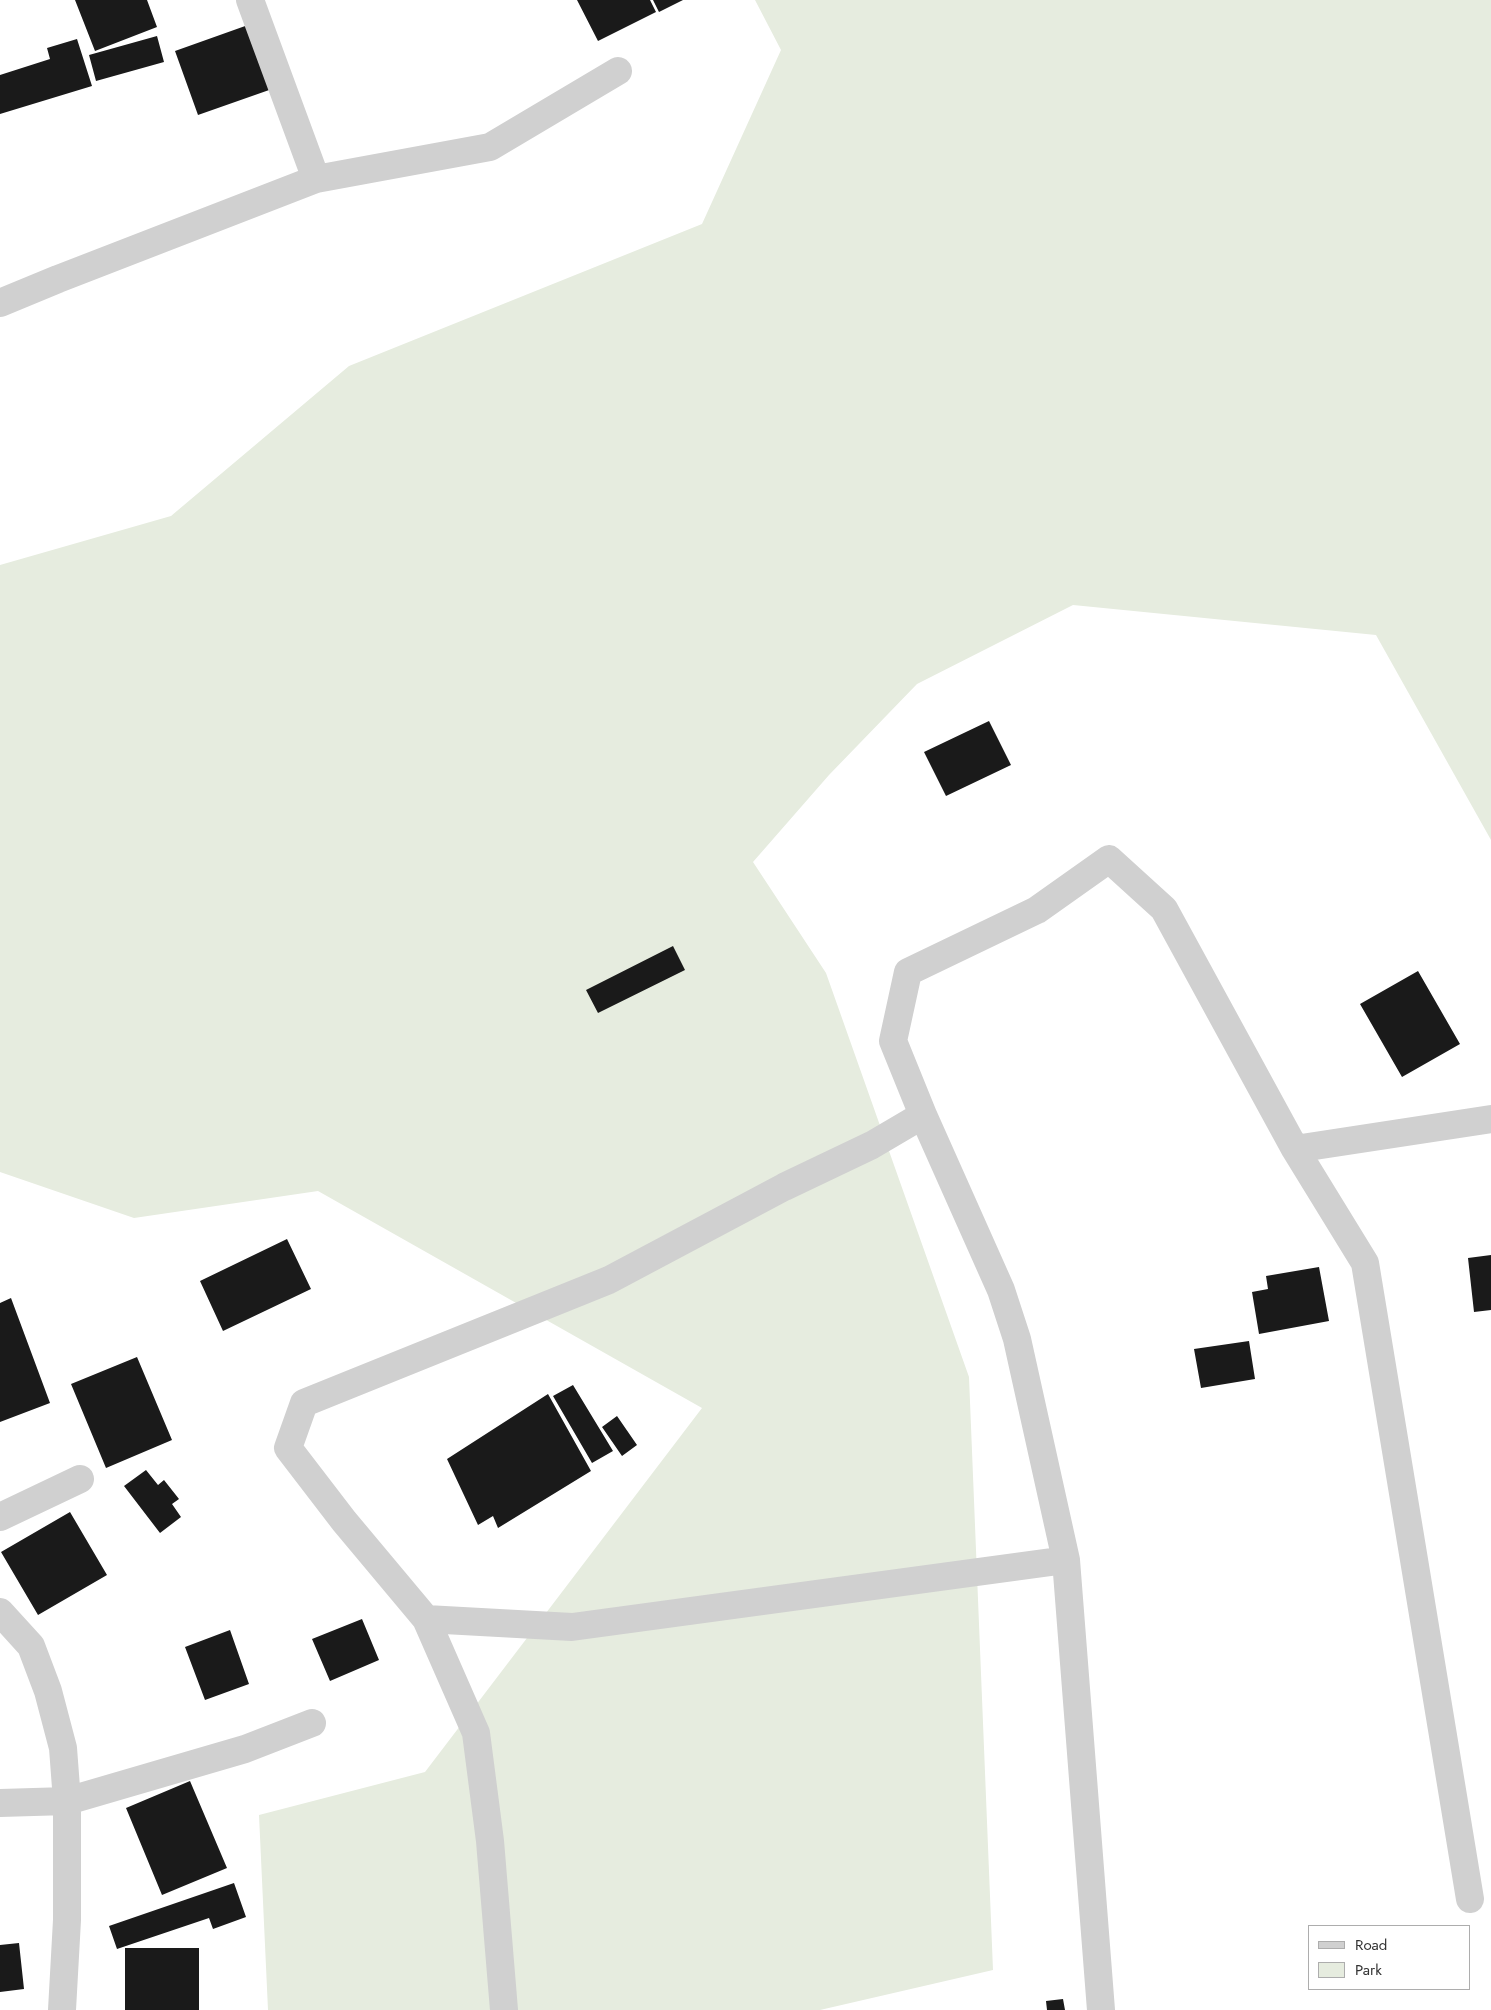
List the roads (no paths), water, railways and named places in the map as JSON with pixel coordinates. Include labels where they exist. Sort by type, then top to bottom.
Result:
[{"type":"street","points":[[250,0],[316,179]]},
{"type":"street","points":[[0,304],[58,279],[316,179],[490,147],[618,70]]},
{"type":"street","points":[[1101,2010],[1066,1560],[1018,1339],[1001,1290],[923,1115],[893,1041],[908,972],[1037,910],[1109,859],[1164,909],[1295,1149],[1365,1263],[1470,1899]]},
{"type":"street","points":[[504,2010],[490,1841],[476,1733],[426,1619],[344,1521],[288,1448],[304,1403],[609,1280],[784,1187],[872,1145],[923,1115]]},
{"type":"street","points":[[1295,1149],[1491,1119]]},
{"type":"street","points":[[0,1517],[80,1479]]},
{"type":"street","points":[[426,1619],[572,1627],[1066,1560]]},
{"type":"street","points":[[0,1612],[30,1646],[48,1691],[64,1748],[67,1801],[67,1920],[62,2010]]},
{"type":"street","points":[[0,1803],[67,1801],[245,1749],[312,1723]]}]
